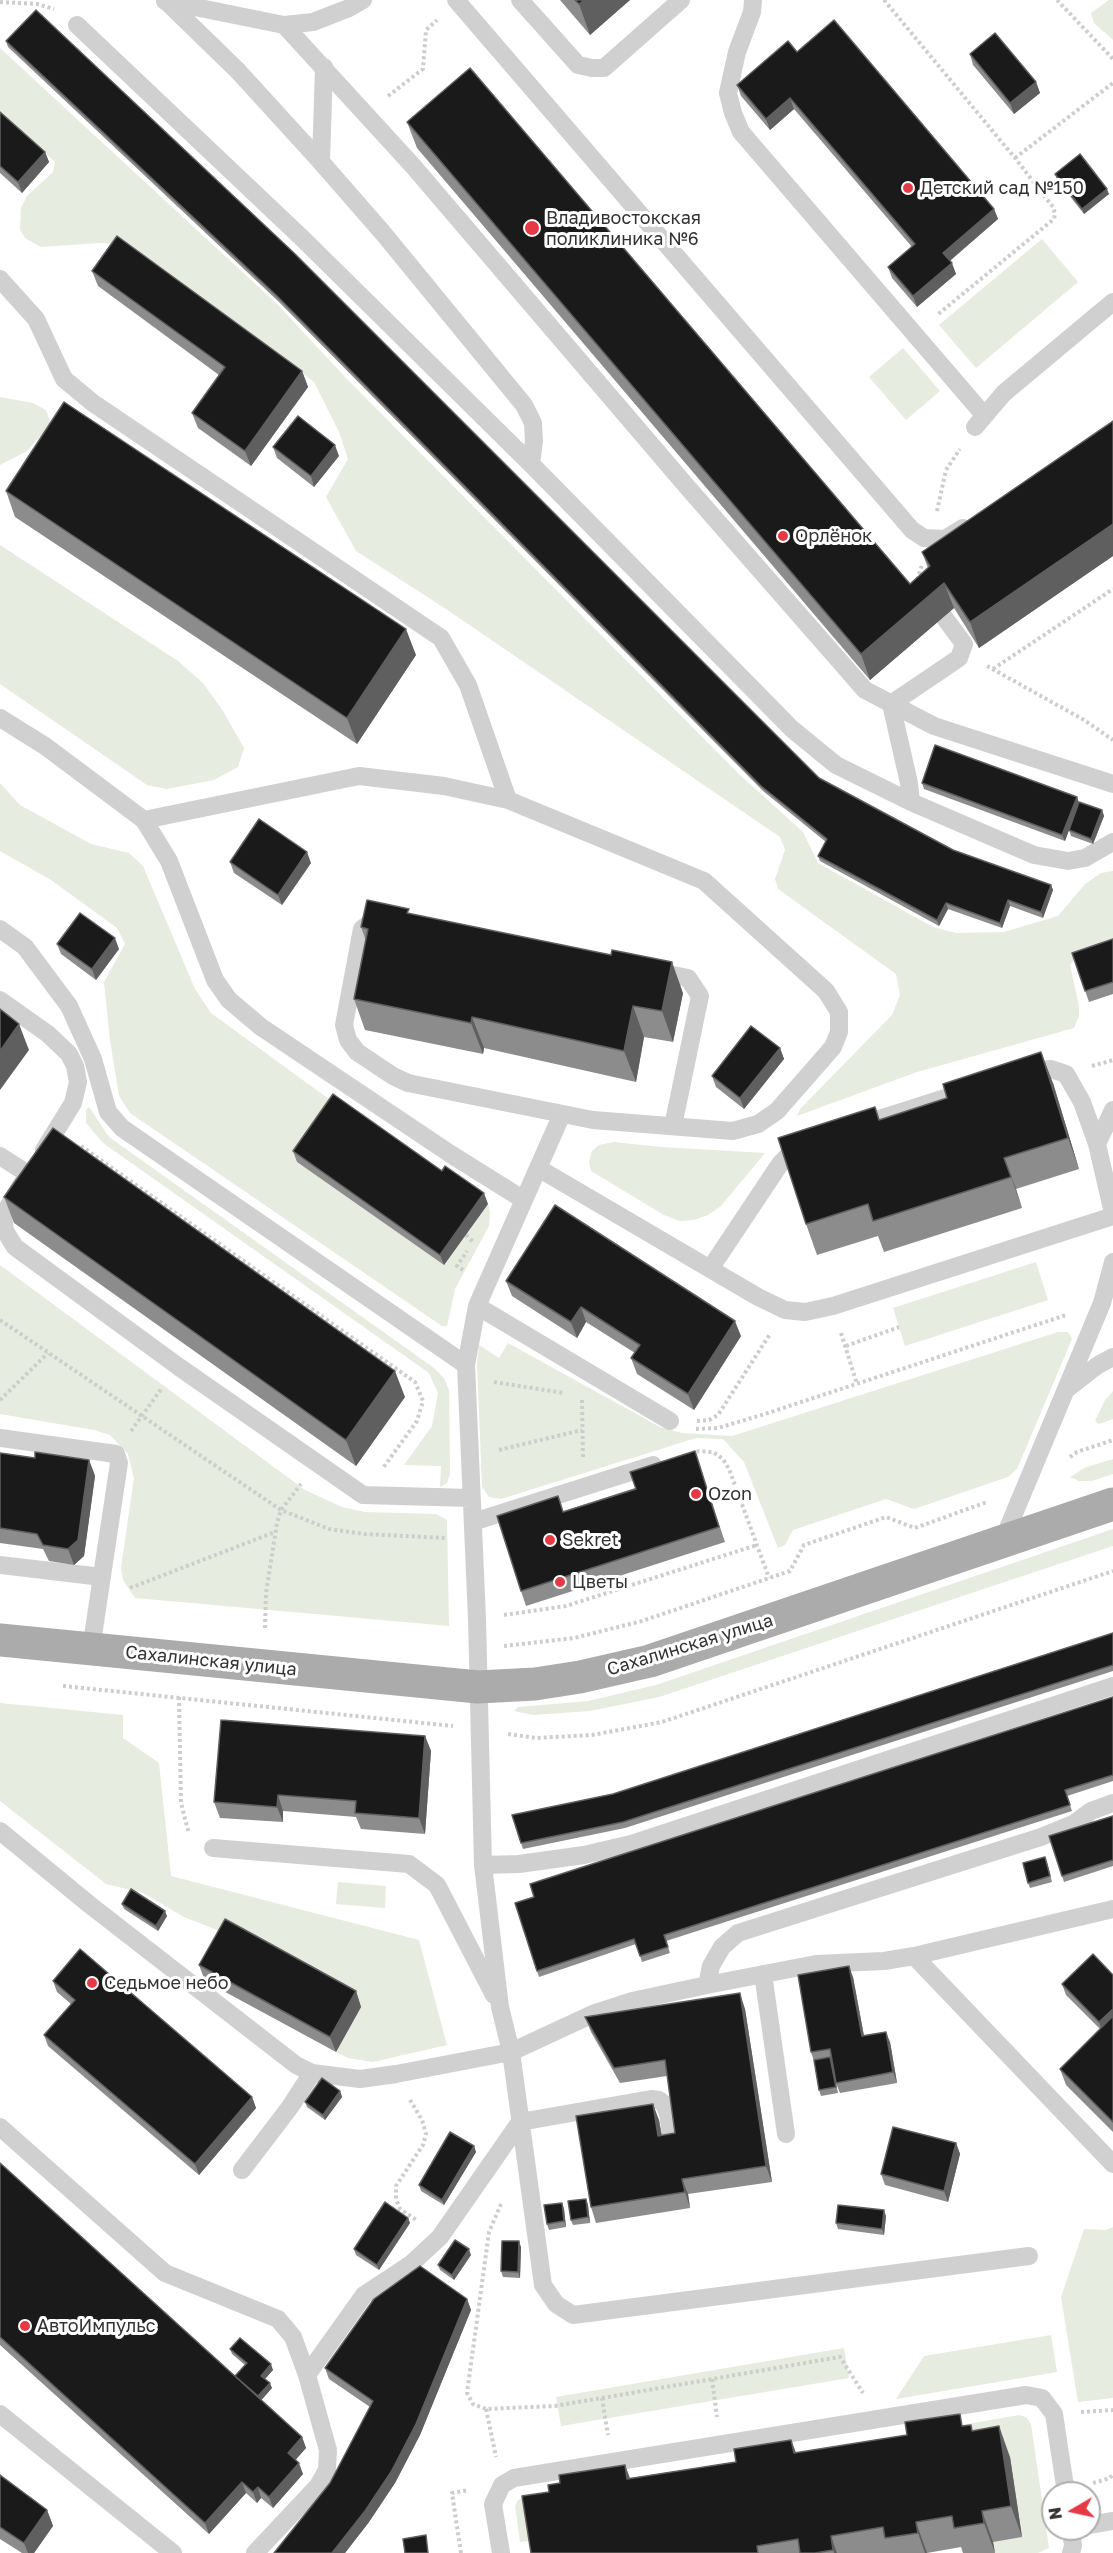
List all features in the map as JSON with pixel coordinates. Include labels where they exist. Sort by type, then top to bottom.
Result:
[{"type":"main road","name":"Сахалинская улица","points":[[0,1640],[478,1687],[535,1684],[650,1661],[1113,1504]]},
{"type":"lane","points":[[164,0],[284,25],[313,22],[363,0]]},
{"type":"lane","points":[[164,0],[238,71],[321,162],[383,233],[524,405],[532,423],[534,441],[531,464]]},
{"type":"lane","points":[[456,0],[912,530],[924,538],[945,539],[975,519]]},
{"type":"lane","points":[[520,0],[578,65],[604,68],[681,0]]},
{"type":"lane","points":[[753,0],[752,12],[737,52],[728,93],[741,132],[914,334],[980,421],[1004,393],[1113,302]]},
{"type":"lane","points":[[77,25],[303,239],[531,464],[792,729],[836,765],[911,802],[1034,855],[1068,861],[1076,860],[1094,854],[1113,842]]},
{"type":"lane","points":[[284,25],[367,114],[865,690],[934,726],[1113,784]]},
{"type":"lane","points":[[321,162],[324,67]]},
{"type":"lane","points":[[0,279],[36,320],[64,379],[93,403],[441,638],[468,685],[508,800]]},
{"type":"lane","points":[[891,704],[959,658],[964,644],[944,617]]},
{"type":"lane","points":[[891,704],[909,783],[911,802]]},
{"type":"lane","points":[[0,718],[45,746],[144,820],[174,871],[215,981],[229,1000],[261,1027],[423,1136],[524,1200]]},
{"type":"lane","points":[[144,820],[359,776],[444,786],[508,800],[704,881],[826,991],[838,1011],[839,1032],[833,1047],[777,1111],[758,1124],[733,1131],[592,1120],[408,1083],[393,1076],[357,1052],[348,1040],[344,1025],[362,929],[375,919],[394,918]]},
{"type":"lane","points":[[0,929],[25,947],[69,1006],[93,1059],[108,1112],[122,1128],[466,1372]]},
{"type":"lane","points":[[641,968],[688,978],[700,996],[673,1126]]},
{"type":"lane","points":[[0,1000],[48,1034],[69,1054],[75,1066],[78,1082],[73,1103],[58,1130],[3,1215],[5,1231],[15,1247],[363,1495],[471,1498]]},
{"type":"lane","points":[[538,1168],[784,1310],[805,1312],[833,1306],[1113,1215],[1096,1144],[1082,1102],[1066,1074],[1051,1069],[1033,1071],[1010,1078]]},
{"type":"lane","points":[[843,1130],[988,1085]]},
{"type":"lane","points":[[1096,1144],[1113,1110]]},
{"type":"lane","points":[[562,1114],[477,1306],[466,1372],[477,1619],[483,1865],[500,2007],[511,2052],[543,2285],[556,2304],[573,2315],[1029,2256]]},
{"type":"lane","points":[[710,1269],[780,1164],[792,1151],[821,1137]]},
{"type":"lane","points":[[0,1156],[28,1174]]},
{"type":"lane","points":[[1003,1540],[1102,1303],[1113,1262]]},
{"type":"lane","points":[[477,1306],[670,1421]]},
{"type":"lane","points":[[1065,1390],[1098,1365],[1113,1358]]},
{"type":"lane","points":[[0,1438],[116,1454],[119,1463],[91,1649]]},
{"type":"lane","points":[[473,1529],[661,1463]]},
{"type":"lane","points":[[0,1565],[102,1577]]},
{"type":"lane","points":[[483,1865],[519,1864],[573,1857],[631,1844],[1113,1686]]},
{"type":"lane","points":[[707,1984],[711,1966],[722,1947],[738,1933],[1041,1837],[1075,1822],[1091,1811],[1113,1803]]},
{"type":"lane","points":[[0,1831],[90,1905],[296,2065],[312,2073],[360,2079],[511,2052],[595,2013],[632,2001],[707,1984],[816,1964],[884,1961],[914,1956],[1113,1910]]},
{"type":"lane","points":[[213,1848],[409,1864],[437,1885],[500,2007]]},
{"type":"lane","points":[[914,1956],[1113,2164]]},
{"type":"lane","points":[[764,1974],[786,2134]]},
{"type":"lane","points":[[242,2170],[312,2073]]},
{"type":"lane","points":[[307,2375],[364,2295],[411,2264],[440,2237],[520,2121],[659,2100],[664,2104],[668,2114],[672,2140]]},
{"type":"lane","points":[[0,2127],[165,2273],[278,2319],[293,2337],[307,2375],[328,2450],[327,2470],[318,2486],[255,2553]]},
{"type":"lane","points":[[501,2553],[493,2504],[501,2485],[514,2478],[1026,2395],[1042,2398],[1054,2414],[1064,2481]]},
{"type":"lane","points":[[0,2414],[173,2553]]},
{"type":"path","points":[[884,0],[1053,207],[1054,219],[914,334]]},
{"type":"path","points":[[1057,0],[1113,59]]},
{"type":"path","points":[[0,2],[51,7],[77,25]]},
{"type":"path","points":[[367,114],[423,69],[426,30]]},
{"type":"path","points":[[1015,158],[1113,82]]},
{"type":"path","points":[[936,514],[946,470],[980,421]]},
{"type":"path","points":[[1113,589],[993,669],[1084,720],[1113,740]]},
{"type":"path","points":[[58,1130],[416,1382],[423,1401],[417,1421],[363,1495]]},
{"type":"path","points":[[466,1235],[474,1241]]},
{"type":"path","points":[[670,1421],[688,1428],[718,1428],[1102,1303]]},
{"type":"path","points":[[670,1421],[702,1421],[718,1415],[784,1310]]},
{"type":"path","points":[[0,1320],[282,1510],[329,1529],[364,1534],[415,1538],[473,1529]]},
{"type":"path","points":[[857,1384],[846,1346],[899,1327]]},
{"type":"path","points":[[0,1400],[48,1353]]},
{"type":"path","points":[[466,1372],[570,1394]]},
{"type":"path","points":[[470,1458],[582,1430],[582,1396]]},
{"type":"path","points":[[116,1454],[152,1400]]},
{"type":"path","points":[[1068,1458],[1077,1452],[1113,1440]]},
{"type":"path","points":[[661,1463],[699,1451],[713,1452],[723,1459],[729,1469],[782,1616]]},
{"type":"path","points":[[265,1628],[266,1593],[282,1510],[316,1463]]},
{"type":"path","points":[[477,1647],[530,1645],[574,1638],[642,1621],[790,1571],[804,1545],[886,1517],[915,1528],[1023,1490]]},
{"type":"path","points":[[98,1600],[276,1532]]},
{"type":"path","points":[[477,1619],[566,1606],[757,1545]]},
{"type":"path","points":[[60,1685],[479,1729],[536,1738],[592,1735],[662,1722],[1113,1571]]},
{"type":"path","points":[[253,1627],[276,1629]]},
{"type":"path","points":[[179,1697],[181,1803],[189,1833],[213,1848]]},
{"type":"path","points":[[396,2074],[422,2120],[426,2134],[423,2145],[396,2186],[396,2199],[400,2209],[440,2237]]},
{"type":"path","points":[[502,2199],[489,2232],[466,2392],[473,2404],[486,2409],[555,2406],[840,2357],[879,2419]]},
{"type":"path","points":[[712,2379],[721,2445]]},
{"type":"path","points":[[602,2398],[612,2462]]},
{"type":"path","points":[[452,2493],[461,2553]]},
{"type":"shaded area","points":[[1109,0],[1113,0],[1113,40],[1094,23],[1091,13]]},
{"type":"shaded area","points":[[0,48],[277,304],[346,378],[738,773],[803,832],[818,863],[933,927],[956,933],[1004,932],[1058,916],[1085,884],[1101,873],[1113,871],[1113,944],[1078,956],[1070,965],[1079,1006],[1079,1016],[1074,1028],[917,1072],[797,1116],[800,1109],[892,1015],[900,995],[896,974],[778,889],[775,879],[785,850],[780,837],[446,609],[356,551],[326,497],[348,459],[339,432],[314,382],[124,244],[99,243],[41,247],[25,238],[20,230],[21,208],[27,196],[53,172],[55,162],[0,113]]},
{"type":"shaded area","points":[[1042,239],[1078,282],[976,368],[939,325]]},
{"type":"shaded area","points":[[903,348],[940,391],[906,420],[869,377]]},
{"type":"shaded area","points":[[0,397],[33,403],[46,410],[51,424],[27,451],[0,465]]},
{"type":"shaded area","points":[[0,545],[178,661],[203,683],[223,711],[244,748],[238,767],[214,780],[167,789],[147,785],[0,684]]},
{"type":"shaded area","points":[[0,783],[20,805],[91,844],[129,853],[143,866],[195,989],[211,1013],[337,1105],[297,1162],[444,1265],[488,1204],[489,1226],[455,1289],[447,1326],[442,1326],[130,1113],[119,1096],[104,982],[125,944],[117,928],[51,880],[0,851]]},
{"type":"shaded area","points":[[89,1107],[109,1137],[434,1368],[444,1378],[449,1390],[450,1474],[447,1483],[440,1487],[441,1466],[404,1465],[432,1426],[438,1393],[429,1373],[103,1143],[86,1123],[86,1110]]},
{"type":"shaded area","points":[[614,1142],[765,1153],[721,1206],[708,1215],[694,1220],[679,1221],[664,1215],[591,1171],[589,1162],[592,1151],[599,1145]]},
{"type":"shaded area","points":[[1036,1262],[1048,1300],[905,1346],[893,1308]]},
{"type":"shaded area","points":[[0,1265],[305,1490],[342,1507],[365,1512],[436,1514],[447,1520],[449,1626],[135,1598],[123,1580],[121,1567],[134,1478],[128,1454],[110,1435],[94,1430],[0,1414]]},
{"type":"shaded area","points":[[1058,1332],[1068,1332],[1072,1339],[1017,1469],[1008,1477],[914,1509],[886,1499],[793,1530],[785,1545],[778,1548],[744,1462],[723,1439],[696,1438],[501,1499],[489,1497],[482,1487],[477,1363],[479,1345],[499,1358],[508,1343],[660,1427],[682,1433],[732,1436]]},
{"type":"shaded area","points":[[1113,1391],[1113,1419],[1099,1424],[1095,1421],[1105,1400]]},
{"type":"shaded area","points":[[1113,1459],[1113,1474],[1092,1481],[1079,1481],[1070,1477],[1086,1467]]},
{"type":"shaded area","points":[[1113,1529],[1113,1546],[659,1697],[590,1711],[533,1715],[514,1711],[518,1707],[588,1701],[656,1685]]},
{"type":"shaded area","points":[[0,1703],[123,1715],[123,1738],[159,1763],[171,1876],[419,1940],[447,2045],[373,2062],[348,2058],[336,2052],[361,2006],[230,1935],[184,1917],[143,1893],[106,1884],[0,1801]]},
{"type":"shaded area","points":[[338,1882],[386,1886],[385,1908],[336,1904]]},
{"type":"shaded area","points":[[1113,2227],[1113,2398],[1078,2402],[1061,2297],[1084,2229],[1105,2230]]},
{"type":"shaded area","points":[[1051,2335],[1057,2372],[896,2399],[924,2356]]},
{"type":"shaded area","points":[[844,2348],[849,2378],[561,2426],[556,2397]]},
{"type":"shaded area","points":[[1019,2415],[1026,2417],[1031,2424],[1041,2493],[1041,2541],[1048,2541],[1049,2548],[1038,2553],[995,2553],[962,2425]]},
{"type":"shaded area","points":[[524,2497],[536,2540],[520,2542],[515,2506],[518,2500]]},
{"type":"building","points":[[36,10],[294,253],[819,778],[953,850],[1051,885],[1041,912],[1008,900],[1000,923],[946,903],[937,920],[818,856],[827,839],[761,786],[277,296],[6,41]]},
{"type":"building","points":[[834,20],[994,209],[943,253],[952,263],[913,296],[888,267],[915,244],[790,98],[766,119],[737,85],[788,41],[797,52]]},
{"type":"building","points":[[995,33],[1036,82],[1010,103],[970,54]]},
{"type":"building","points":[[470,68],[910,584],[930,566],[922,552],[1113,421],[1113,524],[970,622],[944,583],[861,654],[407,122]]},
{"type":"building","points":[[0,112],[45,152],[18,182],[0,166]]},
{"type":"building","points":[[1080,154],[1107,189],[1082,209],[1055,174]]},
{"type":"building","points":[[117,236],[302,371],[245,451],[192,413],[225,367],[92,271]]},
{"type":"building","points":[[64,402],[406,629],[347,718],[6,491]]},
{"type":"building","points":[[298,416],[335,445],[311,476],[273,447]]},
{"type":"building","points":[[935,745],[1077,797],[1062,835],[922,783]]},
{"type":"building","points":[[1079,802],[1102,810],[1091,839],[1069,830]]},
{"type":"building","points":[[259,819],[307,852],[278,895],[230,862]]},
{"type":"building","points":[[367,900],[409,909],[407,913],[611,955],[612,950],[672,962],[662,1011],[633,1006],[624,1051],[472,1017],[471,1023],[354,999],[368,929],[361,927]]},
{"type":"building","points":[[80,913],[115,938],[92,969],[57,944]]},
{"type":"building","points":[[1113,939],[1113,982],[1085,991],[1072,953]]},
{"type":"building","points":[[0,1009],[19,1024],[0,1051]]},
{"type":"building","points":[[751,1026],[780,1048],[740,1098],[712,1076]]},
{"type":"building","points":[[1041,1052],[1068,1138],[1004,1158],[1011,1177],[873,1221],[868,1204],[806,1224],[778,1138],[875,1107],[879,1120],[947,1098],[943,1084]]},
{"type":"building","points":[[333,1094],[442,1171],[445,1166],[484,1193],[440,1255],[293,1151]]},
{"type":"building","points":[[53,1128],[395,1371],[346,1440],[4,1197]]},
{"type":"building","points":[[555,1205],[735,1321],[688,1394],[631,1358],[640,1345],[581,1307],[571,1322],[506,1281]]},
{"type":"building","points":[[695,1451],[719,1527],[521,1591],[497,1516],[558,1496],[563,1512],[636,1489],[630,1472]]},
{"type":"building","points":[[35,1452],[89,1460],[78,1540],[68,1549],[43,1545],[37,1534],[0,1528],[0,1453],[35,1458]]},
{"type":"building","points":[[1113,1633],[1113,1665],[623,1822],[521,1843],[512,1815],[613,1794]]},
{"type":"building","points":[[1113,1697],[1113,1775],[1065,1790],[1070,1805],[664,1935],[668,1947],[640,1956],[634,1939],[537,1971],[515,1903],[534,1897],[530,1884]]},
{"type":"building","points":[[221,1720],[425,1736],[419,1818],[355,1813],[356,1801],[278,1795],[277,1807],[214,1802]]},
{"type":"building","points":[[1113,1816],[1113,1860],[1062,1876],[1049,1836]]},
{"type":"building","points":[[1045,1857],[1050,1876],[1028,1883],[1023,1863]]},
{"type":"building","points":[[131,1889],[165,1911],[156,1926],[122,1904]]},
{"type":"building","points":[[225,1919],[356,1991],[330,2037],[199,1965]]},
{"type":"building","points":[[80,1949],[252,2097],[195,2164],[44,2035],[75,2000],[53,1981]]},
{"type":"building","points":[[1093,1954],[1113,1975],[1113,2009],[1099,2022],[1062,1984]]},
{"type":"building","points":[[849,1966],[862,2036],[886,2032],[893,2072],[836,2083],[830,2049],[811,2052],[798,1975]]},
{"type":"building","points":[[740,1993],[766,2166],[682,2179],[685,2192],[591,2207],[576,2116],[653,2104],[658,2136],[675,2133],[665,2060],[614,2068],[585,2017]]},
{"type":"building","points":[[1113,2016],[1113,2122],[1060,2069]]},
{"type":"building","points":[[830,2057],[836,2087],[819,2090],[814,2060]]},
{"type":"building","points":[[322,2078],[340,2091],[323,2115],[305,2102]]},
{"type":"building","points":[[893,2127],[956,2143],[944,2191],[881,2174]]},
{"type":"building","points":[[450,2132],[474,2146],[442,2200],[419,2185]]},
{"type":"building","points":[[0,2163],[302,2437],[288,2453],[299,2463],[269,2497],[258,2487],[253,2492],[242,2482],[205,2523],[0,2337]]},
{"type":"building","points":[[586,2199],[588,2217],[571,2220],[568,2201]]},
{"type":"building","points":[[385,2202],[408,2218],[377,2265],[354,2249]]},
{"type":"building","points":[[562,2203],[564,2221],[547,2224],[544,2205]]},
{"type":"building","points":[[838,2205],[884,2210],[882,2229],[836,2223]]},
{"type":"building","points":[[455,2240],[469,2249],[452,2275],[438,2265]]},
{"type":"building","points":[[502,2241],[519,2241],[518,2272],[501,2271]]},
{"type":"building","points":[[420,2266],[467,2299],[416,2424],[391,2472],[365,2511],[332,2553],[274,2553],[330,2483],[373,2401],[325,2368],[374,2299]]},
{"type":"building","points":[[240,2338],[271,2364],[261,2376],[270,2383],[258,2396],[235,2376],[247,2363],[230,2349]]},
{"type":"building","points":[[960,2414],[962,2426],[971,2425],[972,2431],[999,2426],[1011,2506],[982,2511],[984,2523],[954,2528],[952,2516],[916,2522],[918,2533],[885,2538],[883,2527],[831,2536],[833,2550],[815,2553],[800,2553],[798,2539],[757,2546],[758,2553],[531,2553],[522,2496],[549,2492],[548,2485],[560,2483],[559,2475],[625,2465],[627,2479],[736,2462],[734,2449],[791,2440],[794,2453],[907,2435],[905,2422]]},
{"type":"building","points":[[0,2475],[47,2510],[24,2543],[0,2527]]},
{"type":"building","points":[[426,2535],[428,2553],[405,2553],[403,2539]]},
{"type":"place","name":"Детский сад №150","points":[[908,188]]},
{"type":"place","name":"Владивостокская поликлиника №6","points":[[532,228]]},
{"type":"place","name":"Орлёнок","points":[[783,536]]},
{"type":"place","name":"Ozon","points":[[696,1494]]},
{"type":"place","name":"Sekret","points":[[550,1540]]},
{"type":"place","name":"Цветы","points":[[560,1582]]},
{"type":"place","name":"Седьмое небо","points":[[92,1983]]},
{"type":"place","name":"АвтоИмпульс","points":[[25,2326]]}]
